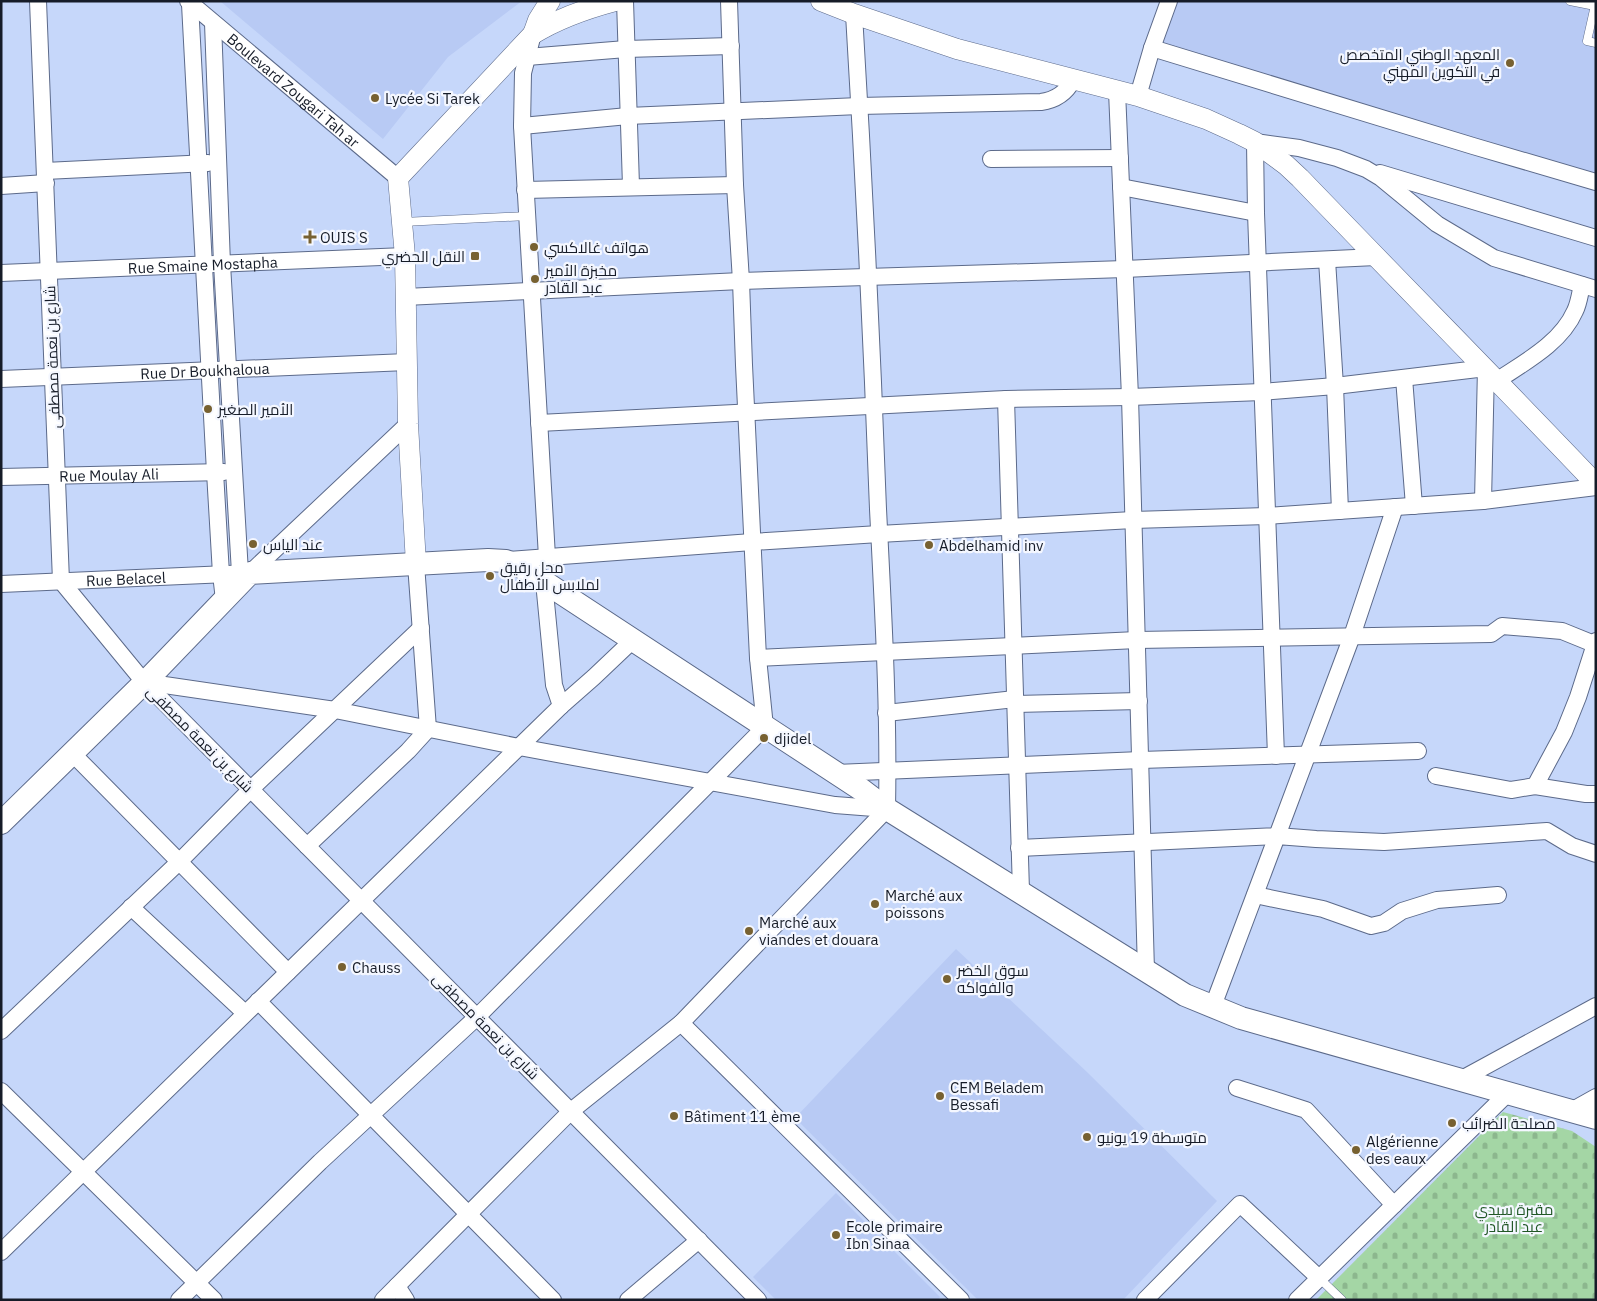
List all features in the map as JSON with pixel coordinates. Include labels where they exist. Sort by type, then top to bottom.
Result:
[{"type":"main road","points":[[1,823],[144,682],[224,600],[245,573],[506,560],[520,566],[765,726],[887,809],[1184,995],[1241,1018],[1596,1118]]},
{"type":"street","name":"شارع بن نعمة مصطفى","points":[[38,1],[61,581],[144,682],[758,1300]]},
{"type":"street","points":[[547,557],[522,126],[523,73],[538,20],[550,1]]},
{"type":"street","points":[[307,846],[408,751],[428,729],[408,424],[404,256],[398,178],[533,34],[553,22],[582,10],[615,1]]},
{"type":"street","points":[[625,1],[630,186]]},
{"type":"street","points":[[179,1300],[320,1162],[477,1016],[765,726],[758,658],[752,542],[735,185],[729,1]]},
{"type":"street","points":[[821,1],[957,49],[1138,96],[1223,126],[1255,142],[1300,178],[1492,374],[1596,485]]},
{"type":"street","points":[[1138,96],[1152,48],[1169,1]]},
{"type":"street","points":[[189,2],[209,370],[224,600]]},
{"type":"street","name":"Boulevard Zougari Tah ar","points":[[189,2],[398,178]]},
{"type":"street","points":[[383,1300],[571,1111],[681,1023],[887,809],[888,771],[874,406],[854,14]]},
{"type":"street","points":[[213,22],[228,369],[234,471],[245,573]]},
{"type":"street","points":[[527,57],[626,50],[731,46]]},
{"type":"street","points":[[1152,48],[1596,182]]},
{"type":"street","points":[[522,126],[628,116],[859,106],[1049,101],[1064,93],[1073,80]]},
{"type":"street","points":[[1117,91],[1130,398],[1146,971]]},
{"type":"street","points":[[1255,142],[1299,148],[1337,158],[1366,169],[1596,238]]},
{"type":"street","points":[[1255,142],[1257,263],[1276,756]]},
{"type":"street","points":[[991,159],[1120,158]]},
{"type":"street","points":[[1,186],[45,177],[199,163],[218,163]]},
{"type":"street","points":[[539,423],[1006,399],[1130,398],[1262,392],[1404,378],[1492,374],[1530,358],[1561,334],[1589,287],[1494,258],[1437,224],[1381,178],[1366,169]]},
{"type":"street","points":[[526,190],[630,186],[735,185]]},
{"type":"street","points":[[1121,188],[1256,213]]},
{"type":"street","name":"Rue Smaine Mostapha","points":[[1,272],[404,256]]},
{"type":"street","points":[[405,297],[741,281],[1125,269],[1376,257]]},
{"type":"street","points":[[1327,260],[1336,386],[1340,511]]},
{"type":"street","name":"Rue Dr Boukhaloua","points":[[1,379],[407,362]]},
{"type":"street","points":[[1483,501],[1492,374]]},
{"type":"street","points":[[1404,378],[1414,506]]},
{"type":"street","points":[[1006,399],[1021,892]]},
{"type":"street","points":[[245,573],[408,424]]},
{"type":"street","name":"Rue Moulay Ali","points":[[1,477],[57,474],[234,471]]},
{"type":"street","points":[[506,560],[879,534],[1133,520],[1267,516],[1414,506],[1483,501],[1596,485]]},
{"type":"street","points":[[1212,1006],[1352,636],[1395,507]]},
{"type":"street","name":"Rue Belacel","points":[[1,584],[245,573]]},
{"type":"street","points":[[544,582],[554,685],[561,706]]},
{"type":"street","points":[[758,658],[1137,640],[1491,634],[1502,626],[1562,630],[1595,642],[1578,697],[1564,732],[1536,786]]},
{"type":"street","points":[[1,1031],[179,862],[251,789],[421,628]]},
{"type":"street","points":[[1,1252],[561,706],[633,640]]},
{"type":"street","points":[[144,682],[335,710],[520,747],[835,805],[887,809]]},
{"type":"street","points":[[886,713],[1015,702],[1139,701]]},
{"type":"street","points":[[836,773],[1418,751]]},
{"type":"street","points":[[72,753],[288,972]]},
{"type":"street","points":[[1436,776],[1511,790],[1536,786],[1596,794]]},
{"type":"street","points":[[1019,848],[1277,836],[1316,840],[1384,842],[1547,831],[1572,846],[1596,854]]},
{"type":"street","points":[[1255,895],[1323,909],[1371,926],[1384,923],[1402,911],[1436,900],[1498,895]]},
{"type":"street","points":[[131,907],[245,1013]]},
{"type":"street","points":[[258,1001],[553,1300]]},
{"type":"street","points":[[1460,1080],[1596,1006]]},
{"type":"street","points":[[681,1023],[957,1299]]},
{"type":"street","points":[[1237,1088],[1306,1110],[1394,1206]]},
{"type":"street","points":[[1,1091],[214,1300]]},
{"type":"street","points":[[1297,1300],[1318,1277],[1394,1206],[1508,1093]]},
{"type":"street","points":[[1596,1097],[1571,1111],[1596,1127]]},
{"type":"street","points":[[1145,1300],[1240,1204],[1318,1277]]},
{"type":"street","points":[[628,1300],[699,1240]]},
{"type":"street","points":[[397,1286],[406,1300]]},
{"type":"lane","points":[[1570,1],[1595,4],[1587,41],[1596,43]]},
{"type":"lane","points":[[402,222],[527,216]]},
{"type":"lane","points":[[1318,1277],[1342,1300]]},
{"type":"shaded area","name":"Lycée Si Tarek","points":[[220,1],[522,1],[448,57],[383,139]]},
{"type":"shaded area","points":[[1178,1],[1596,1],[1596,178],[1162,45]]},
{"type":"shaded area","points":[[956,949],[1088,1073],[1217,1201],[1123,1300],[978,1300],[795,1118]]},
{"type":"shaded area","name":"Ecole primaire Ibn Sinaa","points":[[836,1193],[940,1297],[938,1300],[776,1300],[753,1277]]},
{"type":"green space","name":"مقبرة سيدي عبد القادر","points":[[1503,1112],[1572,1131],[1596,1147],[1596,1300],[1316,1300]]},
{"type":"place","name":"المعهد الوطني المتخصص في التكوين المهني","points":[[1510,63]]},
{"type":"place","name":"Lycée Si Tarek","points":[[375,98]]},
{"type":"place","name":"OUIS S","points":[[310,237]]},
{"type":"place","name":"هواتف غالاكسي","points":[[534,247]]},
{"type":"place","name":"النقل الحضري","points":[[475,256]]},
{"type":"place","name":"مخبزة الأمير عبد القادر","points":[[535,279]]},
{"type":"place","name":"الأمير الصغير","points":[[208,409]]},
{"type":"place","name":"عند الياس","points":[[253,544]]},
{"type":"place","name":"Abdelhamid inv","points":[[929,545]]},
{"type":"place","name":"محل رقيق لملابس الأطفال","points":[[490,576]]},
{"type":"place","name":"djidel","points":[[764,738]]},
{"type":"place","name":"Marché aux poissons","points":[[875,904]]},
{"type":"place","name":"Marché aux viandes et douara","points":[[749,931]]},
{"type":"place","name":"Chauss","points":[[342,967]]},
{"type":"place","name":"سوق الخضر والفواكه","points":[[947,979]]},
{"type":"place","name":"CEM Beladem Bessafi","points":[[940,1096]]},
{"type":"place","name":"Bâtiment 11 ème","points":[[674,1116]]},
{"type":"place","name":"مصلحة الضرائب","points":[[1452,1123]]},
{"type":"place","name":"متوسطة 19 يونيو","points":[[1087,1137]]},
{"type":"place","name":"Algérienne des eaux","points":[[1356,1150]]},
{"type":"place","name":"Ecole primaire Ibn Sinaa","points":[[836,1235]]}]
